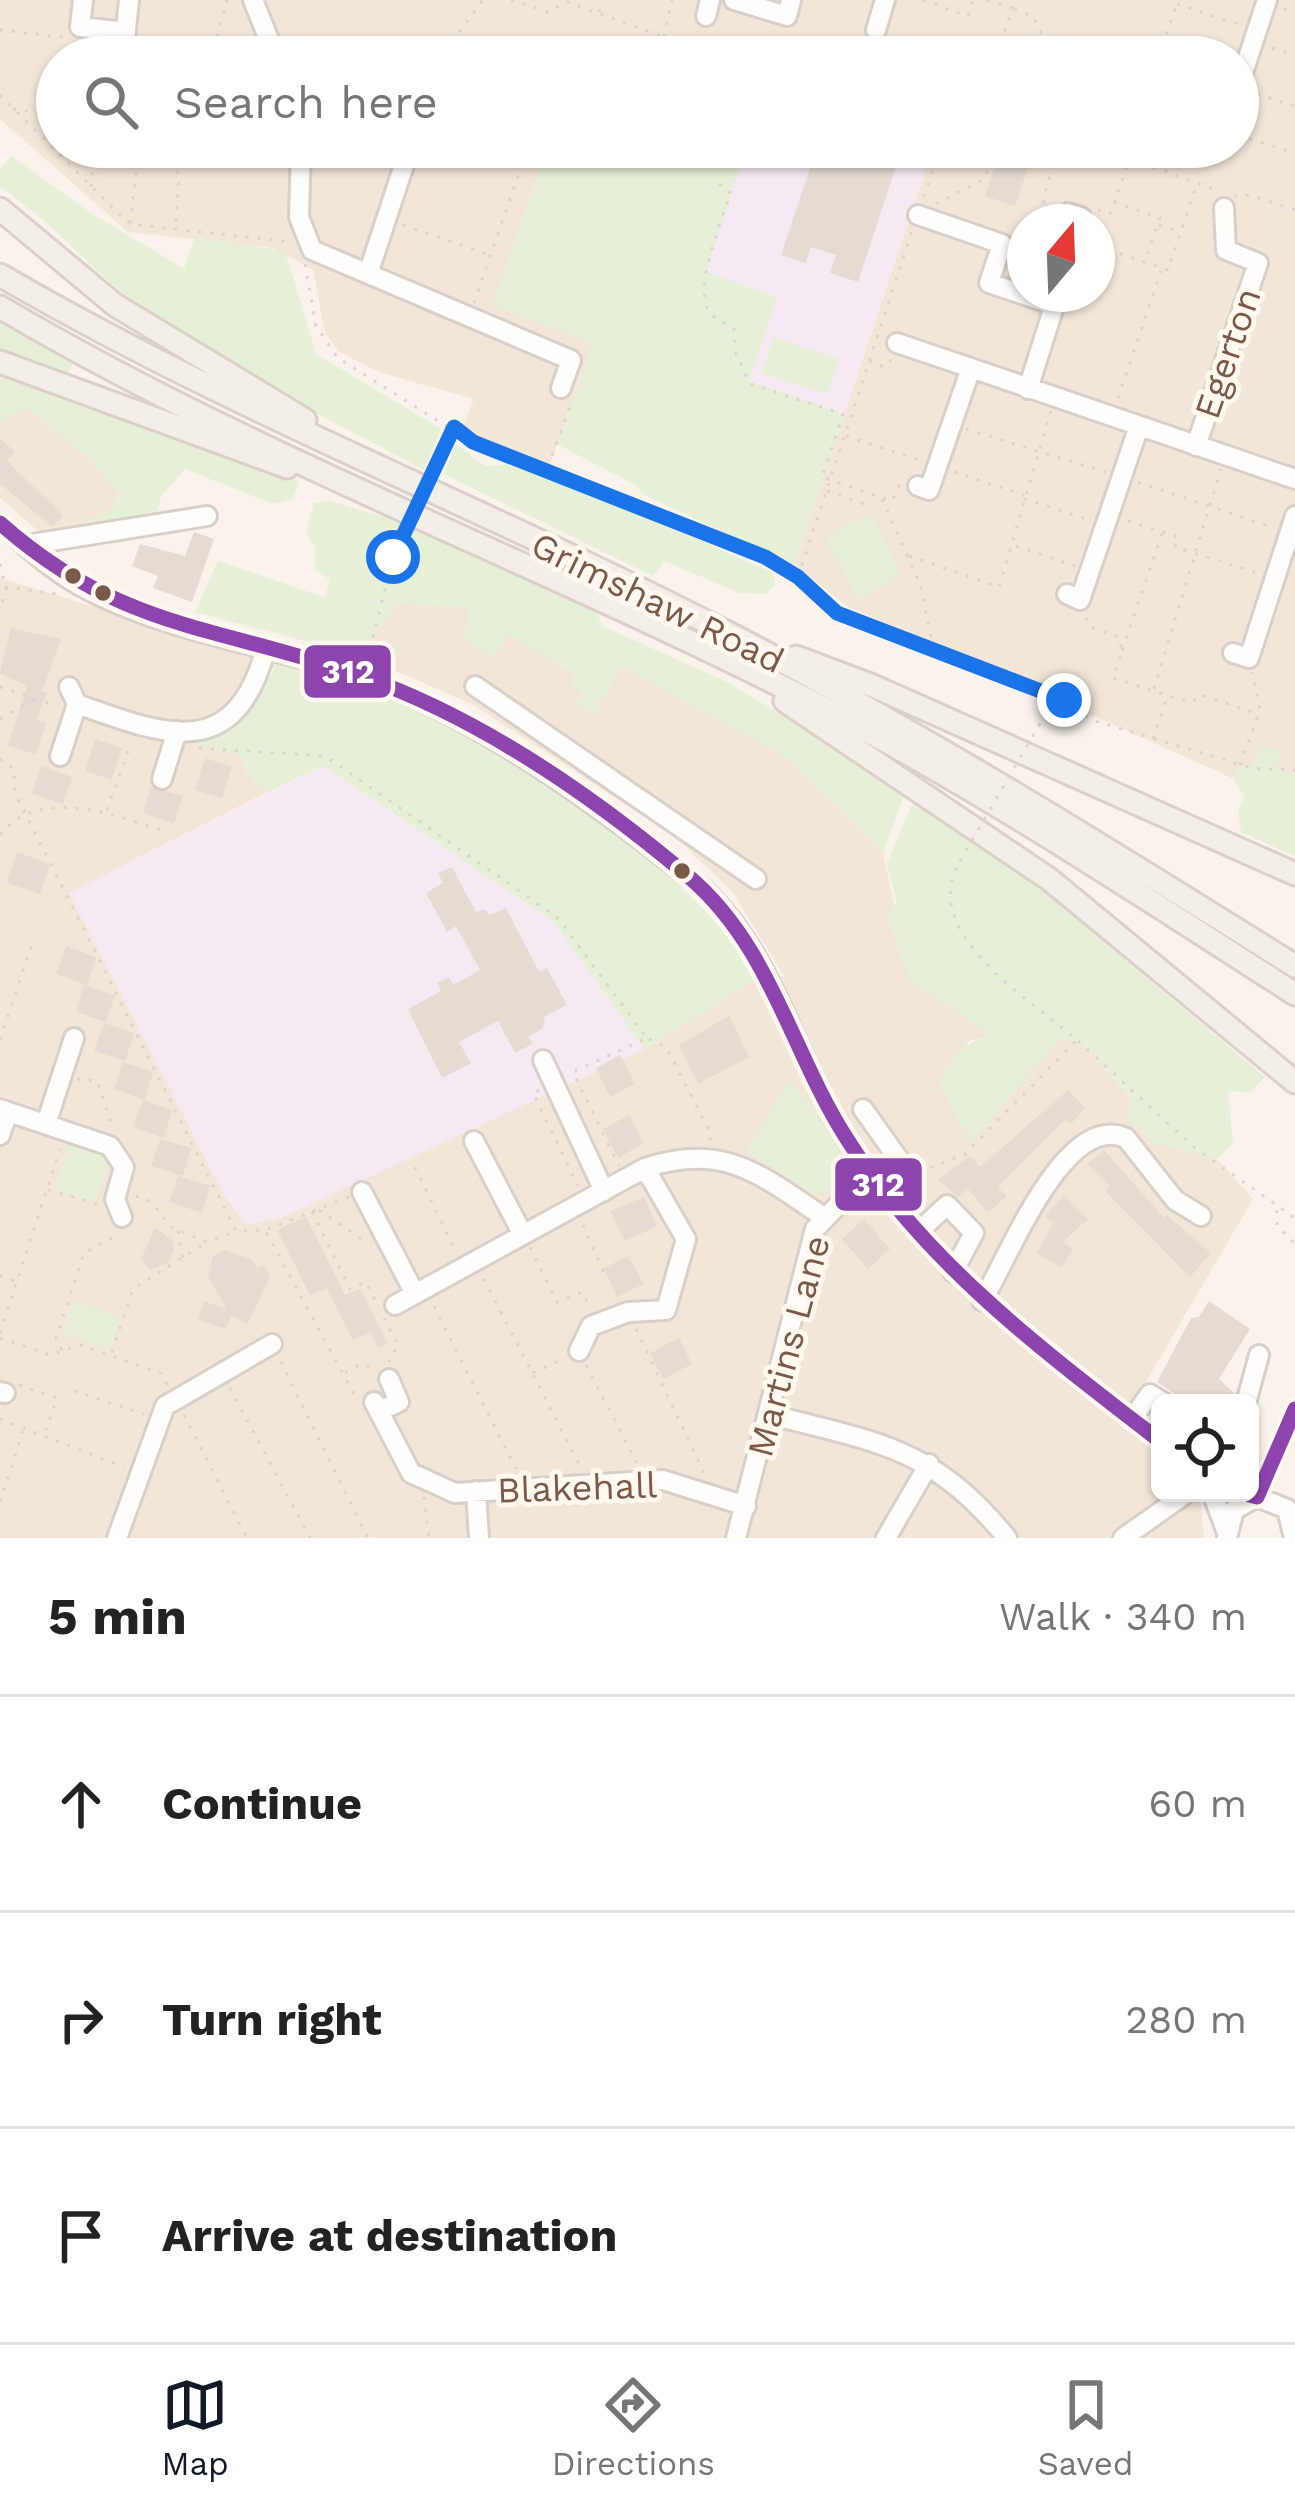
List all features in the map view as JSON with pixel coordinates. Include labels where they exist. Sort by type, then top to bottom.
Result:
[{"type":"main road","points":[[0,209],[116,305],[417,485]]},
{"type":"main road","name":"Grimshaw Road","points":[[0,275],[196,383],[722,630],[910,732],[1295,966]]},
{"type":"main road","name":"Grimshaw Road","points":[[0,307],[173,399],[709,652],[915,758],[1295,994]]},
{"type":"main road","points":[[0,362],[405,511]]},
{"type":"main road","points":[[722,630],[873,686],[1295,874]]},
{"type":"main road","points":[[709,652],[1048,879],[1295,1082]]},
{"type":"street","points":[[83,0],[80,27],[126,32]]},
{"type":"street","points":[[126,36],[129,0]]},
{"type":"street","points":[[253,0],[268,36]]},
{"type":"street","points":[[734,0],[787,16],[791,0]]},
{"type":"street","points":[[876,30],[885,0]]},
{"type":"street","points":[[1255,36],[1267,0]]},
{"type":"street","points":[[301,168],[302,235],[313,259],[368,274],[572,361],[560,388]]},
{"type":"street","points":[[368,274],[404,168]]},
{"type":"street","name":"Egerton","points":[[1196,446],[1258,262],[1226,250],[1224,208]]},
{"type":"street","points":[[918,214],[1002,244],[989,284],[1007,288]]},
{"type":"street","points":[[1028,389],[1052,312]]},
{"type":"street","name":"Egerton","points":[[901,345],[1295,479]]},
{"type":"street","points":[[918,486],[929,490],[971,368]]},
{"type":"street","name":"Egerton","points":[[1074,597],[1090,571],[1138,426]]},
{"type":"street","points":[[26,545],[208,516]]},
{"type":"street","points":[[1241,656],[1275,578],[1295,516]]},
{"type":"street","points":[[0,524],[77,585],[119,604],[363,677],[439,710],[694,881],[749,944],[819,1092],[874,1178],[918,1232],[982,1301],[1151,1434]]},
{"type":"street","points":[[60,756],[74,701],[175,737],[215,724],[246,703],[266,648]]},
{"type":"street","points":[[475,686],[756,879]]},
{"type":"street","points":[[162,779],[175,737]]},
{"type":"street","points":[[694,881],[716,850]]},
{"type":"street","points":[[46,1124],[72,1047],[93,1072]]},
{"type":"street","points":[[543,1060],[604,1191]]},
{"type":"street","points":[[863,1109],[902,1164]]},
{"type":"street","points":[[0,1135],[4,1110],[106,1144],[124,1167],[117,1189],[121,1214]]},
{"type":"street","points":[[982,1301],[1034,1198],[1103,1133],[1126,1138],[1175,1200],[1201,1216]]},
{"type":"street","points":[[474,1141],[524,1235]]},
{"type":"street","points":[[395,1305],[645,1168],[682,1156],[707,1157],[760,1174],[822,1216]]},
{"type":"street","name":"Martins Lane","points":[[736,1538],[822,1216],[902,1164]]},
{"type":"street","points":[[579,1351],[591,1326],[628,1312],[666,1310],[686,1239],[645,1168]]},
{"type":"street","points":[[1175,1200],[1187,1183]]},
{"type":"street","points":[[362,1192],[420,1291]]},
{"type":"street","points":[[918,1232],[947,1205],[974,1233],[953,1272]]},
{"type":"street","points":[[117,1538],[157,1419],[175,1396],[272,1344]]},
{"type":"street","points":[[1248,1394],[1259,1355]]},
{"type":"street","points":[[389,1379],[399,1402],[377,1406],[411,1472],[431,1486]]},
{"type":"street","points":[[1132,1419],[1151,1395]]},
{"type":"street","points":[[1259,1479],[1295,1409]]},
{"type":"street","points":[[768,1414],[897,1447],[972,1495],[1007,1538]]},
{"type":"street","points":[[886,1538],[929,1464]]},
{"type":"street","name":"Blakehall","points":[[431,1486],[476,1491],[645,1479],[746,1506]]},
{"type":"street","name":"Blakehall","points":[[476,1491],[479,1538]]},
{"type":"street","points":[[1259,1498],[1278,1502],[1294,1525]]},
{"type":"street","points":[[1123,1538],[1174,1502]]},
{"type":"street","points":[[1215,1502],[1227,1534]]},
{"type":"street","points":[[1227,1534],[1234,1510],[1243,1502]]},
{"type":"path","points":[[217,36],[227,0]]},
{"type":"path","points":[[457,36],[483,0]]},
{"type":"path","points":[[511,0],[548,12],[567,2],[661,36]]},
{"type":"path","points":[[599,14],[603,0]]},
{"type":"path","points":[[664,36],[672,0]]},
{"type":"path","points":[[923,0],[968,16],[973,0]]},
{"type":"path","points":[[987,0],[1033,17],[1042,36]]},
{"type":"path","points":[[1166,36],[1178,2],[1255,36]]},
{"type":"path","points":[[1003,36],[1012,8]]},
{"type":"path","points":[[75,36],[80,27]]},
{"type":"path","points":[[0,30],[49,36]]},
{"type":"path","points":[[1259,38],[1295,56]]},
{"type":"path","points":[[1259,94],[1295,106]]},
{"type":"path","points":[[0,95],[36,133]]},
{"type":"path","points":[[11,109],[36,112]]},
{"type":"path","points":[[1259,142],[1295,153]]},
{"type":"path","points":[[72,168],[130,224],[293,242],[313,259],[316,326],[338,358],[473,442],[765,557],[798,577],[837,613],[1056,696],[1095,721],[1240,765],[1295,770]]},
{"type":"path","points":[[91,187],[93,168]]},
{"type":"path","points":[[130,224],[137,168]]},
{"type":"path","points":[[176,168],[176,229]]},
{"type":"path","points":[[469,316],[520,168]]},
{"type":"path","points":[[798,577],[933,168]]},
{"type":"path","points":[[918,214],[986,178],[988,168]]},
{"type":"path","points":[[1046,204],[1053,168]]},
{"type":"path","points":[[1124,168],[1114,202],[1160,218],[1145,262]]},
{"type":"path","points":[[1155,168],[1295,210]]},
{"type":"path","points":[[1166,172],[1167,168]]},
{"type":"path","points":[[1115,252],[1168,270],[1197,183]]},
{"type":"path","points":[[719,184],[731,194],[705,272],[709,312],[734,329],[736,354],[750,384],[843,414],[822,477],[892,501],[901,481],[918,486]]},
{"type":"path","points":[[389,220],[490,255]]},
{"type":"path","points":[[1157,224],[1180,232]]},
{"type":"path","points":[[1112,417],[1162,268]]},
{"type":"path","points":[[869,361],[885,367],[901,345]]},
{"type":"path","points":[[548,469],[574,393],[560,388]]},
{"type":"path","points":[[1055,398],[1009,540],[1090,571]]},
{"type":"path","points":[[363,677],[393,557],[454,427]]},
{"type":"path","points":[[1153,691],[1225,456]]},
{"type":"path","points":[[826,491],[867,505]]},
{"type":"path","points":[[881,497],[909,556],[933,646]]},
{"type":"path","points":[[1023,499],[1178,537],[1175,547],[1275,578]]},
{"type":"path","points":[[1162,532],[1113,678],[1191,703],[1201,695],[1258,714]]},
{"type":"path","points":[[909,556],[999,587],[1014,545]]},
{"type":"path","points":[[0,564],[6,589],[0,609]]},
{"type":"path","points":[[1074,597],[1090,627],[1119,637],[1122,651]]},
{"type":"path","points":[[1240,765],[1258,714],[1241,656]]},
{"type":"path","points":[[0,687],[35,698],[74,701]]},
{"type":"path","points":[[1153,739],[1167,695]]},
{"type":"path","points":[[1056,696],[947,882],[950,911],[969,946],[1195,1148],[1295,1218]]},
{"type":"path","points":[[0,719],[35,698]]},
{"type":"path","points":[[175,737],[237,754],[325,756],[557,917],[647,1038],[666,1047],[711,1134],[707,1157]]},
{"type":"path","points":[[106,812],[128,751]]},
{"type":"path","points":[[0,759],[14,769],[15,793],[25,814],[236,1231]]},
{"type":"path","points":[[0,835],[41,806],[106,812],[160,830]]},
{"type":"path","points":[[0,1040],[33,941]]},
{"type":"path","points":[[626,1179],[573,1072],[647,1038]]},
{"type":"path","points":[[902,1164],[917,1173],[964,1154],[1009,1115],[1077,1040]]},
{"type":"path","points":[[93,1072],[113,1120],[106,1144]]},
{"type":"path","points":[[66,1130],[0,1335],[50,1355],[80,1345],[160,1373],[247,1538]]},
{"type":"path","points":[[416,1167],[588,1483]]},
{"type":"path","points":[[47,1189],[121,1214],[115,1240],[84,1253],[56,1338],[62,1351]]},
{"type":"path","points":[[117,1189],[152,1202],[178,1230],[207,1242]]},
{"type":"path","points":[[110,1356],[133,1289],[207,1242],[236,1231],[265,1230],[362,1192]]},
{"type":"path","points":[[575,1207],[605,1275]]},
{"type":"path","points":[[1278,1208],[1276,1226],[1295,1244]]},
{"type":"path","points":[[315,1211],[366,1241]]},
{"type":"path","points":[[315,1211],[350,1289],[366,1282],[398,1345],[386,1364],[359,1365],[344,1374]]},
{"type":"path","points":[[178,1230],[183,1258]]},
{"type":"path","points":[[265,1230],[354,1394],[377,1406]]},
{"type":"path","points":[[524,1235],[557,1302],[582,1292],[593,1315]]},
{"type":"path","points":[[0,1276],[16,1282]]},
{"type":"path","points":[[420,1291],[526,1488]]},
{"type":"path","points":[[628,1312],[715,1495]]},
{"type":"path","points":[[272,1344],[368,1538]]},
{"type":"path","points":[[532,1373],[579,1351],[645,1479]]},
{"type":"path","points":[[221,1370],[310,1538]]},
{"type":"path","points":[[8,1390],[57,1397],[45,1433],[49,1442],[139,1472]]},
{"type":"path","points":[[74,1390],[157,1419]]},
{"type":"path","points":[[0,1419],[45,1433]]},
{"type":"path","points":[[0,1502],[25,1426]]},
{"type":"path","points":[[429,1538],[430,1523],[420,1502],[431,1486]]},
{"type":"shaded area","points":[[0,0],[1295,0],[1295,806],[847,606],[794,565],[926,168],[1259,168],[1259,36],[36,36],[36,151],[0,119]]},
{"type":"shaded area","points":[[56,168],[553,168],[593,343],[550,465],[477,438],[463,426],[474,399],[378,372],[338,351],[325,333],[313,270],[274,248],[128,232]]},
{"type":"shaded area","points":[[541,168],[926,168],[794,565],[557,444],[593,343],[492,305]]},
{"type":"shaded area","points":[[27,408],[88,458],[119,493],[111,510],[83,524],[81,542],[57,547],[0,498],[0,422]]},
{"type":"shaded area","points":[[0,578],[276,662],[249,715],[227,729],[183,740],[243,756],[244,768],[266,793],[70,893],[225,1196],[246,1224],[573,1072],[645,1049],[757,979],[784,976],[732,891],[675,837],[472,704],[359,655],[398,603],[468,608],[575,674],[572,685],[582,692],[577,704],[595,713],[621,666],[785,756],[883,853],[910,980],[993,1036],[970,1040],[958,1057],[1061,1038],[1085,1047],[1131,1097],[1128,1117],[1153,1142],[1217,1159],[1253,1199],[1123,1421],[1151,1444],[1151,1502],[1201,1502],[1204,1538],[0,1538]]},
{"type":"shaded area","points":[[324,766],[553,921],[645,1049],[281,1218],[247,1225],[225,1196],[69,893]]},
{"type":"green space","points":[[11,156],[94,215],[184,269],[195,237],[285,251],[316,354],[441,429],[424,470],[251,378],[153,317],[0,187],[0,170]]},
{"type":"green space","points":[[541,168],[740,168],[706,272],[777,297],[749,381],[845,414],[794,565],[642,494],[636,485],[557,444],[593,343],[492,305]]},
{"type":"green space","points":[[0,317],[75,359],[65,378],[0,354]]},
{"type":"green space","points":[[773,337],[839,359],[827,394],[762,373]]},
{"type":"green space","points":[[0,367],[299,481],[292,499],[273,504],[185,469],[161,497],[156,517],[81,542],[83,524],[111,510],[119,493],[88,458],[27,408],[0,422]]},
{"type":"green space","points":[[456,444],[485,466],[527,463],[773,573],[775,584],[766,594],[740,593],[664,561],[653,576],[444,474]]},
{"type":"green space","points":[[329,501],[424,529],[594,604],[602,626],[725,681],[906,789],[883,853],[785,756],[621,666],[595,714],[576,704],[582,692],[572,685],[575,673],[508,635],[493,657],[465,640],[468,608],[398,603],[359,655],[195,612],[218,561],[324,597],[330,580],[315,569],[315,547],[306,533],[314,503]]},
{"type":"green space","points":[[873,517],[900,575],[859,600],[826,540],[844,525]]},
{"type":"green space","points":[[276,662],[427,714],[529,771],[663,871],[734,944],[757,979],[645,1049],[553,921],[324,766],[266,793],[244,767],[242,756],[180,740],[241,716],[260,694]]},
{"type":"green space","points":[[1261,744],[1282,752],[1276,768],[1295,775],[1295,856],[1241,832],[1238,810],[1245,797],[1234,781],[1238,767],[1253,762]]},
{"type":"green space","points":[[915,797],[994,850],[1265,1077],[1250,1092],[1228,1091],[1233,1144],[1217,1159],[1153,1142],[1128,1117],[1131,1096],[1085,1047],[1061,1038],[971,1142],[940,1085],[959,1052],[992,1035],[910,981],[887,916],[897,903],[887,864]]},
{"type":"green space","points":[[790,1080],[849,1161],[827,1193],[816,1194],[746,1152]]},
{"type":"green space","points":[[71,1142],[111,1156],[120,1172],[107,1168],[95,1202],[55,1189]]},
{"type":"green space","points":[[74,1301],[121,1317],[111,1349],[63,1333]]},
{"type":"building","points":[[810,168],[895,168],[858,282],[830,273],[836,255],[811,247],[806,263],[781,255]]},
{"type":"building","points":[[994,168],[1028,168],[1016,204],[985,196]]},
{"type":"building","points":[[0,439],[15,451],[7,461],[63,515],[53,527],[0,484]]},
{"type":"building","points":[[194,532],[214,539],[192,602],[153,588],[158,576],[132,566],[140,544],[185,556]]},
{"type":"building","points":[[11,628],[61,639],[42,691],[47,693],[36,720],[46,723],[36,754],[8,746],[27,686],[0,673]]},
{"type":"building","points":[[95,739],[122,748],[112,780],[85,771]]},
{"type":"building","points":[[205,758],[232,767],[222,798],[195,790]]},
{"type":"building","points":[[41,766],[72,777],[63,804],[32,794]]},
{"type":"building","points":[[151,787],[183,796],[174,824],[143,813]]},
{"type":"building","points":[[17,852],[50,864],[40,894],[7,883]]},
{"type":"building","points":[[452,867],[476,912],[485,909],[489,915],[506,908],[539,972],[547,968],[567,1005],[545,1016],[543,1028],[528,1037],[533,1044],[515,1053],[498,1021],[459,1042],[471,1063],[442,1078],[408,1009],[441,991],[437,983],[449,977],[453,985],[480,970],[456,926],[447,932],[426,893],[443,883],[438,873]]},
{"type":"building","points":[[66,946],[96,957],[87,985],[56,974]]},
{"type":"building","points":[[84,985],[115,995],[106,1022],[76,1012]]},
{"type":"building","points":[[729,1016],[749,1057],[698,1084],[679,1045]]},
{"type":"building","points":[[104,1023],[134,1033],[125,1061],[94,1051]]},
{"type":"building","points":[[620,1055],[635,1084],[610,1097],[596,1068]]},
{"type":"building","points":[[123,1062],[153,1072],[145,1100],[114,1089]]},
{"type":"building","points":[[1068,1090],[1085,1108],[1071,1124],[1066,1119],[998,1187],[1007,1196],[988,1213],[968,1189],[958,1197],[938,1180],[970,1156],[980,1167]]},
{"type":"building","points":[[143,1100],[172,1110],[164,1138],[133,1127]]},
{"type":"building","points":[[629,1115],[644,1143],[618,1158],[603,1129]]},
{"type":"building","points":[[160,1139],[191,1148],[183,1176],[151,1166]]},
{"type":"building","points":[[1104,1150],[1164,1218],[1167,1215],[1211,1253],[1190,1277],[1105,1191],[1110,1186],[1087,1164]]},
{"type":"building","points":[[178,1176],[210,1186],[202,1213],[169,1202]]},
{"type":"building","points":[[1064,1196],[1088,1219],[1063,1242],[1073,1249],[1062,1268],[1036,1253],[1053,1224],[1045,1216]]},
{"type":"building","points":[[644,1197],[657,1226],[625,1241],[610,1211]]},
{"type":"building","points":[[306,1217],[345,1295],[360,1289],[388,1343],[378,1348],[370,1332],[353,1340],[327,1288],[310,1295],[277,1230]]},
{"type":"building","points":[[864,1219],[890,1249],[868,1269],[842,1239]]},
{"type":"building","points":[[155,1227],[173,1241],[174,1249],[169,1262],[150,1270],[141,1259]]},
{"type":"building","points":[[225,1250],[252,1260],[257,1268],[264,1265],[270,1277],[247,1324],[231,1316],[226,1329],[198,1320],[204,1301],[227,1309],[208,1277],[213,1256]]},
{"type":"building","points":[[628,1256],[644,1284],[617,1297],[604,1268]]},
{"type":"building","points":[[1209,1301],[1250,1329],[1219,1379],[1235,1394],[1175,1394],[1157,1382],[1191,1318],[1199,1317]]},
{"type":"building","points":[[679,1338],[692,1364],[663,1379],[650,1353]]},
{"type":"transit line","name":"312","points":[[0,523],[45,559],[131,606],[364,677],[451,715],[535,762],[652,846],[688,876],[740,934],[778,1001],[827,1106],[878,1184],[913,1226],[990,1304],[1151,1434]]},
{"type":"transit line","name":"312","points":[[1259,1492],[1295,1409]]},
{"type":"route","points":[[393,557],[454,427],[473,442],[765,557],[798,577],[837,613],[1064,700]]}]
